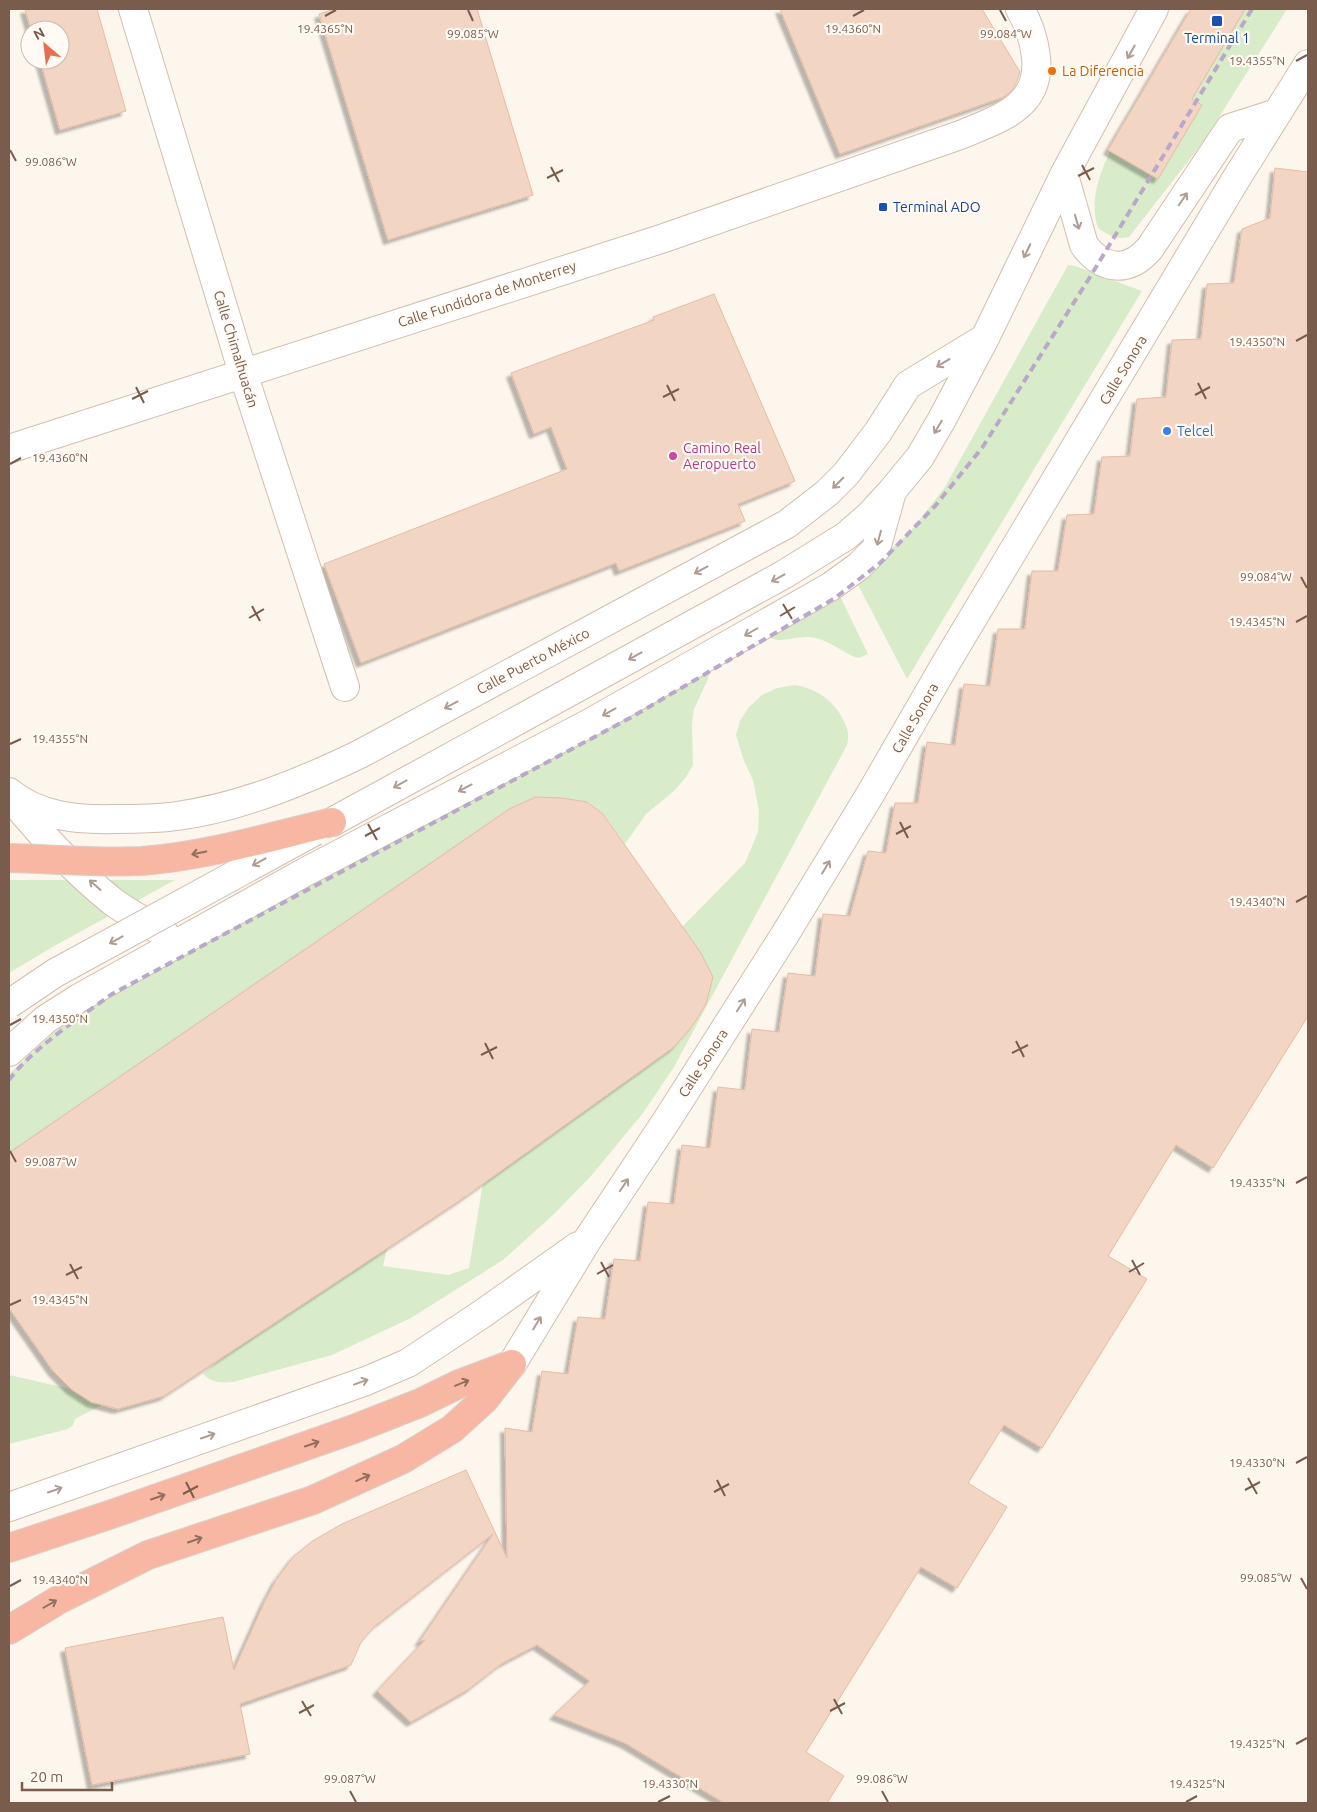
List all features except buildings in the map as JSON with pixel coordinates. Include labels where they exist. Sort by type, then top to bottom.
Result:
[{"type":"highway","points":[[9,858],[142,861],[185,856],[332,822]]},
{"type":"highway","points":[[9,1548],[112,1514],[371,1422],[420,1403],[459,1384],[512,1364]]},
{"type":"highway","points":[[9,1630],[60,1599],[148,1556],[313,1500],[403,1459],[452,1429],[484,1400],[512,1364]]},
{"type":"street","name":"Calle Chimalhuacán","points":[[133,9],[243,372],[345,687]]},
{"type":"street","points":[[9,1004],[55,973],[783,574],[846,536],[870,515],[892,491],[920,457],[941,422],[985,338],[1064,175],[1154,9]]},
{"type":"street","name":"Calle Fundidora de Monterrey","points":[[9,449],[243,372],[664,238],[962,134],[1002,117],[1031,93],[1037,68],[1035,46],[1025,20]]},
{"type":"street","name":"Calle Sonora","points":[[512,1364],[588,1240],[784,936],[1308,64]]},
{"type":"street","points":[[1064,175],[1084,245],[1090,254],[1109,264],[1121,266],[1132,263],[1143,257],[1150,248],[1230,128],[1277,113]]},
{"type":"street","name":"Calle Puerto México","points":[[9,794],[27,804],[66,818],[118,819],[176,816],[218,808],[260,796],[327,770],[787,524],[827,493],[846,474],[878,432],[908,385],[985,338]]},
{"type":"street","points":[[9,1052],[54,1014],[79,998],[307,871],[588,724],[830,587],[859,566],[876,549],[892,491]]},
{"type":"street","points":[[9,794],[36,830],[75,868],[113,901],[178,942]]},
{"type":"street","points":[[9,1507],[366,1381],[408,1363],[588,1240]]},
{"type":"green space","points":[[1245,9],[1287,9],[1204,141],[1129,237],[1109,235],[1098,228],[1095,216],[1096,192],[1103,168],[1118,134],[1168,163],[1202,105],[1192,99]]},
{"type":"green space","points":[[1068,265],[1142,291],[907,679],[855,579],[910,532],[945,487]]},
{"type":"green space","points":[[838,592],[868,654],[859,658],[855,657],[827,642],[815,638],[803,637],[778,640],[769,637]]},
{"type":"green space","points":[[708,671],[708,679],[694,709],[692,724],[693,765],[675,790],[646,814],[625,844],[605,816],[587,802],[562,798],[536,797],[511,808],[9,1153],[9,1074],[63,1024],[115,988]]},
{"type":"green space","points":[[795,685],[820,694],[834,706],[847,729],[847,745],[674,1067],[643,1113],[591,1176],[553,1215],[503,1260],[411,1318],[332,1355],[233,1382],[217,1382],[203,1374],[219,1360],[387,1249],[383,1266],[448,1275],[469,1268],[483,1183],[674,1047],[693,1025],[706,1004],[701,953],[682,927],[745,863],[758,832],[759,811],[753,780],[744,761],[736,735],[740,721],[749,707],[762,695],[777,688]]},
{"type":"green space","points":[[9,880],[175,880],[9,973]]},
{"type":"green space","points":[[9,1375],[71,1389],[91,1402],[102,1405],[75,1419],[73,1425],[68,1429],[9,1444]]},
{"type":"railway","points":[[9,1080],[43,1045],[112,994],[630,718],[835,598],[880,563],[935,506],[982,448],[1090,277],[1252,9]]},
{"type":"place","name":"Terminal 1","points":[[1217,21]]},
{"type":"place","name":"La Diferencia","points":[[1052,71]]},
{"type":"place","name":"Terminal ADO","points":[[883,207]]},
{"type":"place","name":"Telcel","points":[[1167,431]]},
{"type":"place","name":"Camino Real Aeropuerto","points":[[673,456]]}]
